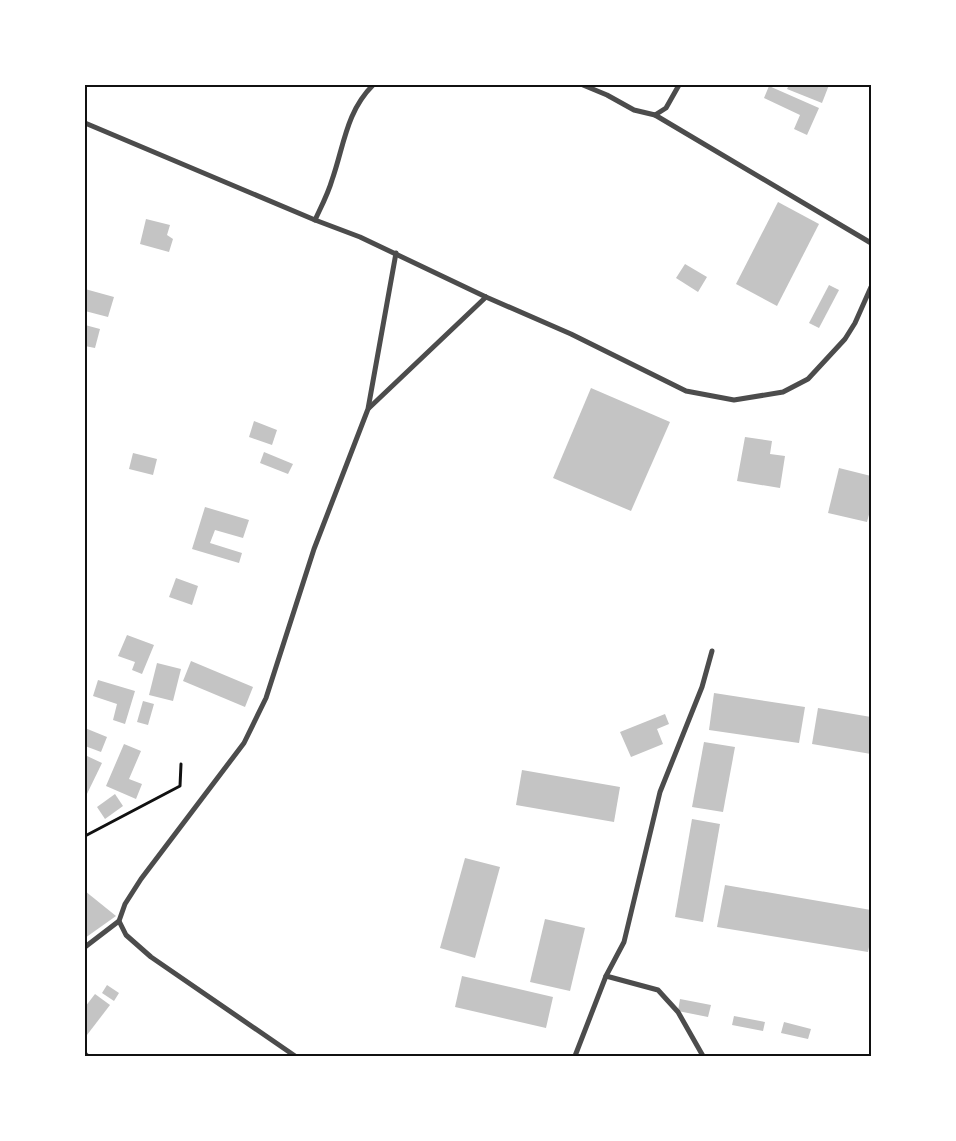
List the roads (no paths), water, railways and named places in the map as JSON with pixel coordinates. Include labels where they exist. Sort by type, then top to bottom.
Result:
[{"type":"street","points":[[315,220],[332,182],[346,130],[361,97],[373,85]]},
{"type":"street","points":[[583,85],[607,95],[634,110],[654,115],[871,243]]},
{"type":"street","points":[[654,115],[666,108],[679,85]]},
{"type":"street","points":[[85,123],[396,253],[486,297],[571,334],[686,391],[734,400],[783,392],[808,379],[845,339],[855,323],[871,287]]},
{"type":"street","points":[[85,947],[119,921],[124,904],[141,879],[244,743],[266,698],[314,549],[368,409],[396,253]]},
{"type":"street","points":[[368,409],[486,297]]},
{"type":"street","points":[[576,1056],[606,976],[624,942],[660,792],[702,687],[712,651]]},
{"type":"street","points":[[119,921],[126,935],[151,957],[295,1056]]},
{"type":"street","points":[[606,976],[658,990],[678,1012],[703,1056]]}]
